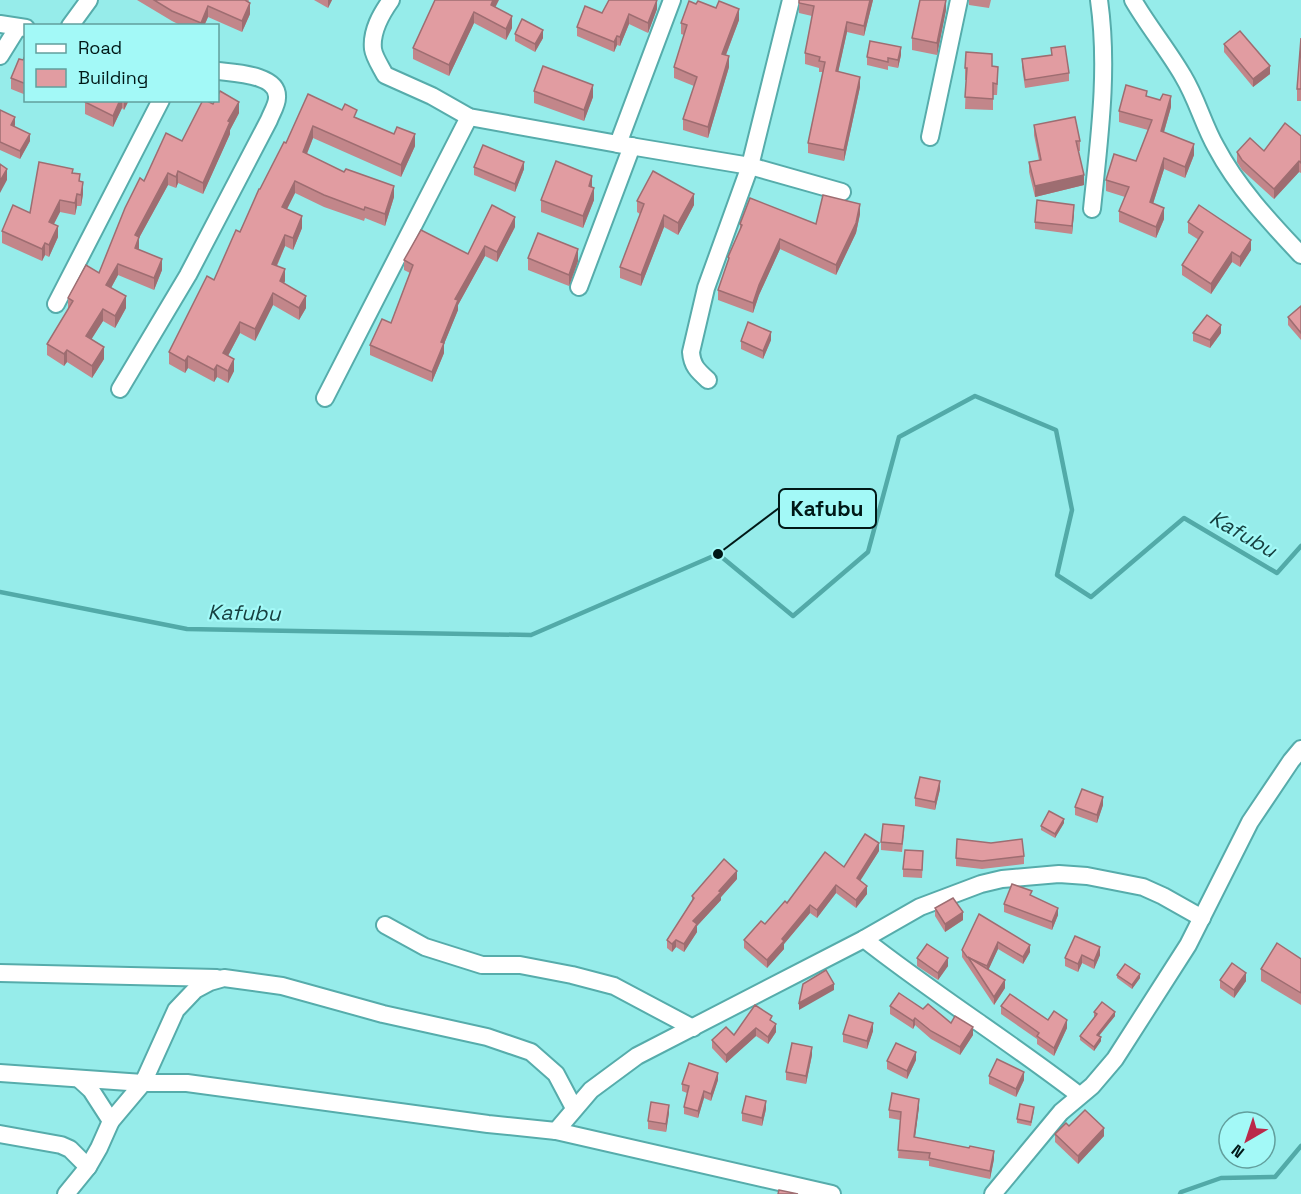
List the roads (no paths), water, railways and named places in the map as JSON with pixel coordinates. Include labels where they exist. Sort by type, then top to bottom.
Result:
[{"type":"street","points":[[71,24],[89,0]]},
{"type":"street","points":[[390,0],[375,28],[373,50],[385,75],[432,96],[470,117],[750,166],[842,192]]},
{"type":"street","points":[[579,287],[672,0]]},
{"type":"street","points":[[708,380],[692,363],[691,352],[706,288],[750,166],[790,0]]},
{"type":"street","points":[[930,137],[959,0]]},
{"type":"street","points":[[1092,209],[1103,111],[1103,26],[1099,0]]},
{"type":"street","points":[[1132,0],[1183,76],[1215,147],[1228,169],[1275,228],[1301,255]]},
{"type":"street","points":[[0,24],[22,28],[0,56]]},
{"type":"street","points":[[120,389],[188,275],[263,131],[277,99],[276,90],[268,82],[252,75],[219,71]]},
{"type":"street","points":[[56,304],[160,102]]},
{"type":"street","points":[[325,398],[470,117]]},
{"type":"street","points":[[993,1194],[1061,1112],[1099,1080],[1115,1059],[1171,975],[1250,822],[1301,749]]},
{"type":"street","points":[[556,1131],[591,1090],[637,1056],[864,939],[920,907],[973,886],[1002,879],[1059,874],[1087,876],[1143,887],[1202,918]]},
{"type":"street","points":[[385,925],[425,947],[482,966],[520,965],[614,986],[693,1028]]},
{"type":"street","points":[[864,939],[1079,1095]]},
{"type":"street","points":[[0,973],[224,978],[282,986],[383,1014],[487,1037],[531,1052],[556,1074],[574,1108]]},
{"type":"street","points":[[66,1194],[88,1167],[111,1120],[143,1083],[176,1010],[195,990],[224,978]]},
{"type":"street","points":[[0,1073],[143,1083],[187,1083],[488,1124],[556,1131],[832,1194]]},
{"type":"street","points":[[79,1079],[91,1090],[111,1120]]},
{"type":"street","points":[[0,1134],[61,1145],[70,1149],[88,1167]]},
{"type":"waterway","name":"Kafubu","points":[[0,592],[187,629],[531,635],[718,554],[793,616],[868,552],[899,437],[975,396],[1056,430],[1072,510],[1057,575],[1091,597],[1184,518],[1277,573],[1301,546]]},
{"type":"waterway","points":[[1180,1194],[1221,1178],[1275,1177],[1301,1146]]},
{"type":"place","name":"Kafubu","points":[[718,554]]}]
